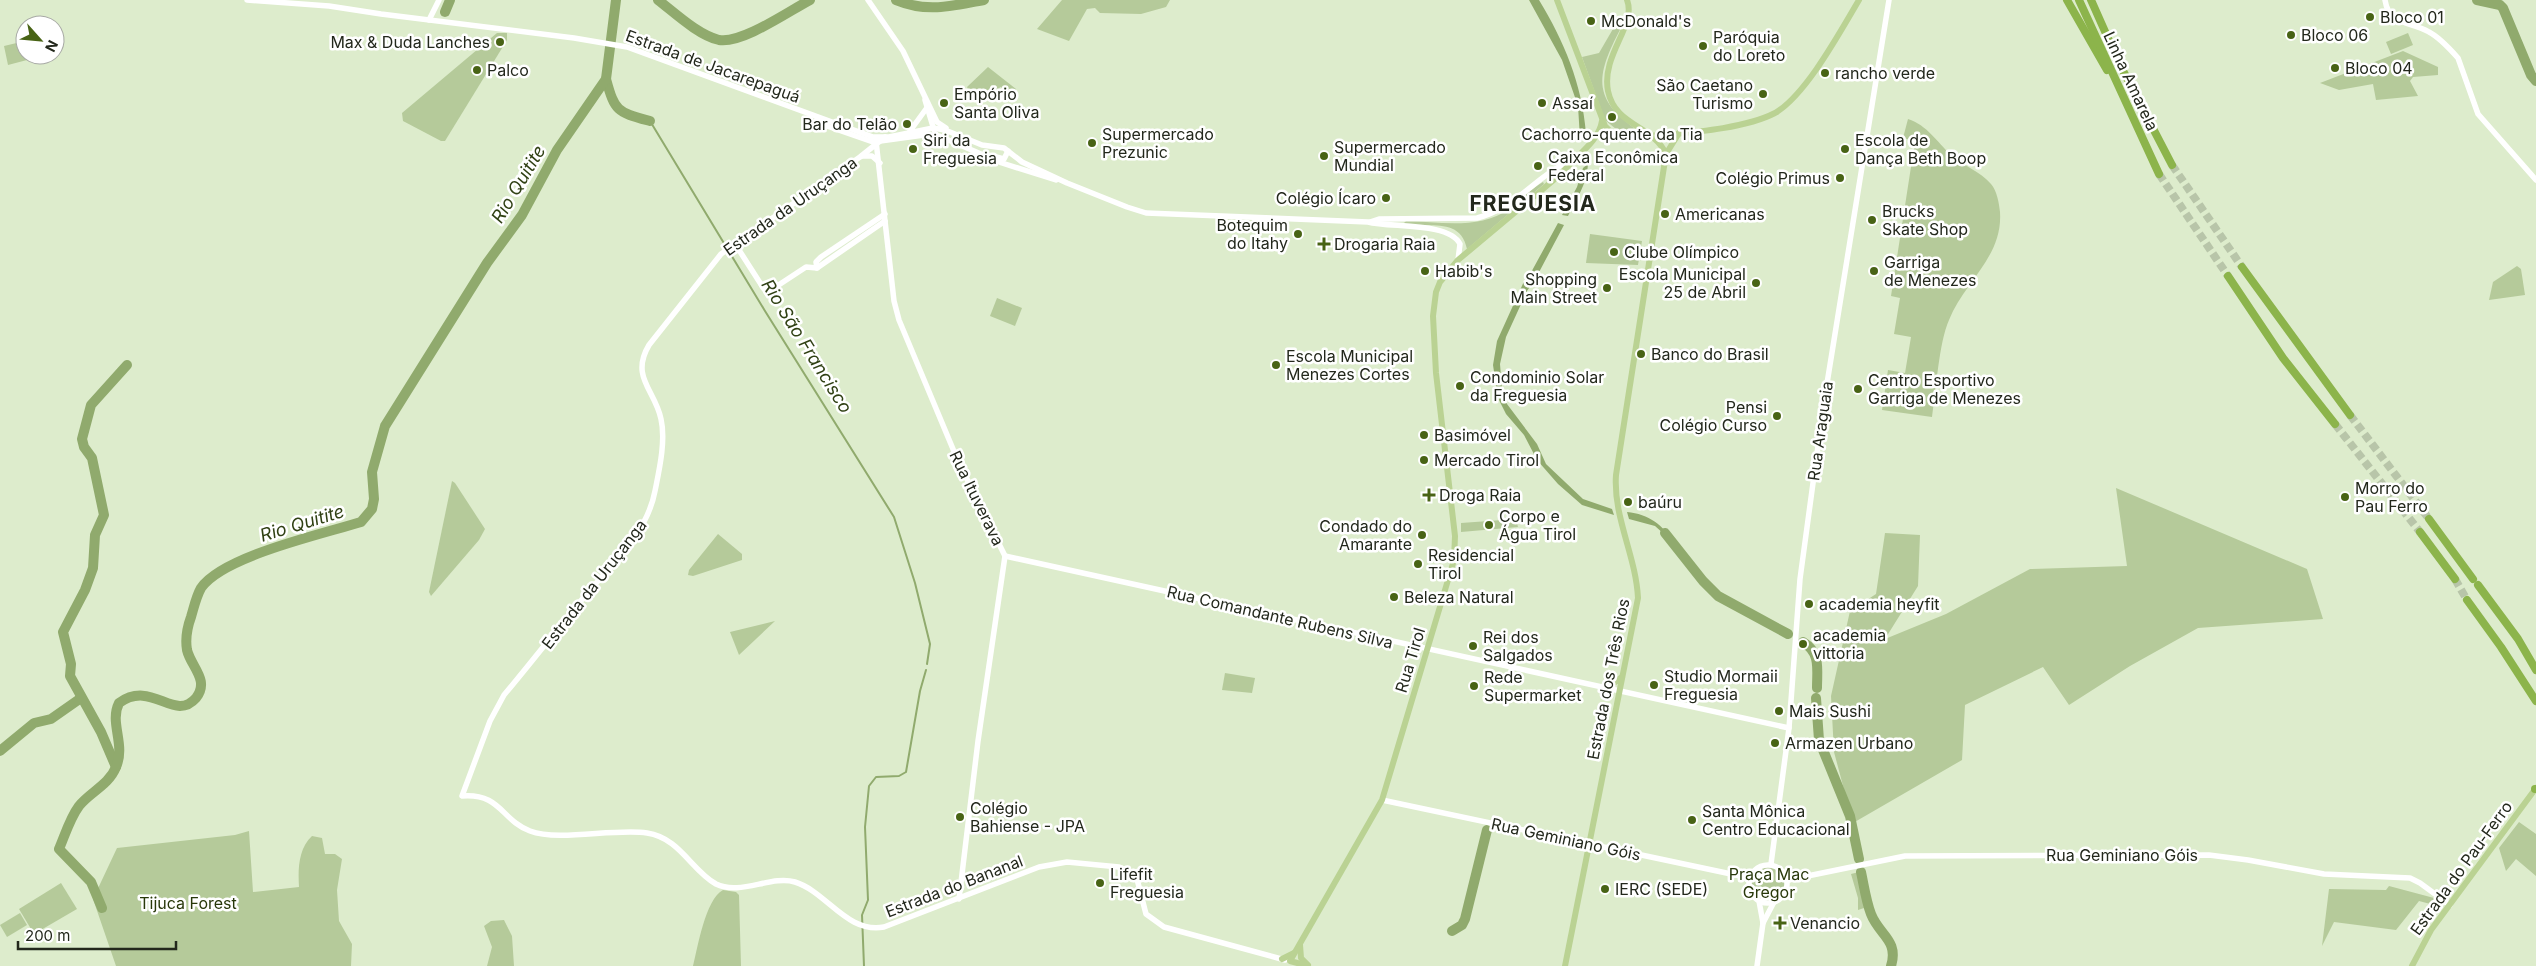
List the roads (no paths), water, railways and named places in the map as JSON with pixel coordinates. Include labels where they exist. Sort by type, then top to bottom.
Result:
[{"type":"highway","points":[[2067,0],[2096,54],[2122,94]]},
{"type":"highway","name":"Linha Amarela","points":[[2079,0],[2159,174]]},
{"type":"highway","name":"Linha Amarela","points":[[2091,0],[2119,64],[2172,165]]},
{"type":"highway","points":[[2242,266],[2350,415]]},
{"type":"highway","points":[[2228,276],[2283,358],[2335,424]]},
{"type":"highway","points":[[2429,519],[2518,639],[2536,670]]},
{"type":"highway","points":[[2420,532],[2454,580]]},
{"type":"highway","points":[[2468,600],[2502,647],[2536,702]]},
{"type":"main road","points":[[1557,0],[1602,121],[1612,132],[1654,136],[1748,122],[1779,110],[1808,80],[1859,0]]},
{"type":"main road","points":[[1627,0],[1629,15],[1607,72],[1609,93],[1612,104],[1626,119],[1654,136],[1666,154]]},
{"type":"main road","name":"Estrada de Jacarepaguá","points":[[1458,260],[1562,173],[1572,160],[1596,138],[1602,121]]},
{"type":"main road","name":"Estrada dos Três Rios","points":[[1565,966],[1638,598],[1635,571],[1617,503],[1616,475],[1666,154],[1679,133]]},
{"type":"main road","name":"Rua Tirol","points":[[1290,961],[1382,800],[1452,572],[1455,550],[1436,373],[1434,301],[1440,282],[1458,260]]},
{"type":"main road","points":[[1607,688],[1623,677]]},
{"type":"main road","name":"Estrada do Pau-Ferro","points":[[2412,966],[2426,938],[2536,789]]},
{"type":"main road","points":[[1300,944],[1301,958],[1309,966]]},
{"type":"main road","points":[[1282,959],[1295,953]]},
{"type":"main road","name":"Estrada do Bananal","points":[[1290,961],[1309,966]]},
{"type":"street","name":"Estrada de Jacarepaguá","points":[[247,0],[328,6],[603,42],[813,117],[830,120],[875,140]]},
{"type":"street","points":[[429,20],[439,0]]},
{"type":"street","points":[[868,0],[903,50],[937,122],[952,133]]},
{"type":"street","name":"Rua Araguaia","points":[[1771,864],[1789,728],[1800,579],[1824,402],[1889,0]]},
{"type":"street","points":[[2385,0],[2389,13],[2396,21],[2430,32],[2453,53],[2478,114],[2536,180]]},
{"type":"street","points":[[925,98],[926,109],[933,128],[942,137]]},
{"type":"street","points":[[908,132],[926,109]]},
{"type":"street","name":"Estrada de Jacarepaguá","points":[[813,117],[827,126],[857,138],[902,140],[924,136],[942,137],[1002,164],[1067,183]]},
{"type":"street","name":"Estrada de Jacarepaguá","points":[[885,137],[933,128],[952,133],[982,145],[1001,147],[1022,162],[1067,183],[1127,208],[1146,213],[1368,222],[1448,232],[1455,236],[1460,244],[1458,260]]},
{"type":"street","name":"Estrada da Uruçanga","points":[[462,796],[490,721],[504,695],[625,550],[647,518],[656,490],[662,427],[661,419],[643,376],[642,359],[668,320],[728,248],[860,157],[875,140],[885,137]]},
{"type":"street","points":[[857,138],[865,147],[860,157]]},
{"type":"street","name":"Rua Ituverava","points":[[875,140],[880,163],[894,301],[902,329],[954,453],[1005,556],[977,750],[959,899]]},
{"type":"street","points":[[880,163],[880,154],[884,148],[902,140]]},
{"type":"street","points":[[979,153],[987,153],[1002,159],[1007,156],[1008,151]]},
{"type":"street","points":[[860,157],[872,156],[880,163]]},
{"type":"street","name":"Estrada de Jacarepaguá","points":[[1368,222],[1379,219],[1477,218],[1486,216],[1509,205],[1557,166],[1572,160]]},
{"type":"street","points":[[744,237],[739,243],[739,250],[764,289],[773,289],[806,267],[817,268],[816,263],[821,256],[885,217]]},
{"type":"street","points":[[728,248],[739,250]]},
{"type":"street","name":"Rua Comandante Rubens Silva","points":[[1005,556],[1789,728]]},
{"type":"street","name":"Estrada do Bananal","points":[[462,796],[476,794],[487,799],[519,824],[537,833],[650,833],[676,846],[717,884],[744,886],[783,881],[797,883],[858,924],[866,927],[884,927],[1053,863],[1084,862],[1118,867],[1129,872],[1136,879],[1146,914],[1156,923],[1164,927],[1290,961]]},
{"type":"street","name":"Rua Geminiano Góis","points":[[1382,800],[1750,878]]},
{"type":"street","name":"Rua Geminiano Góis","points":[[1788,880],[1904,856],[2209,855],[2324,874],[2410,878],[2450,905]]},
{"type":"street","points":[[1757,966],[1763,923],[1759,901],[1750,891],[1750,878],[1758,867],[1771,864],[1782,869],[1788,880],[1786,893],[1774,902],[1763,923]]},
{"type":"street","points":[[1759,901],[1774,902]]},
{"type":"waterway","points":[[445,12],[450,0]]},
{"type":"waterway","name":"Rio Quitite","points":[[102,908],[91,882],[59,849],[70,821],[79,806],[109,779],[116,767],[119,758],[116,711],[119,703],[131,697],[142,696],[152,697],[179,706],[188,704],[196,698],[201,685],[187,650],[188,625],[199,591],[213,576],[251,556],[361,522],[372,509],[374,499],[372,472],[385,426],[487,263],[522,215],[557,150],[606,79],[616,0]]},
{"type":"waterway","points":[[658,0],[695,29],[719,40],[729,40],[752,32],[810,0]]},
{"type":"waterway","points":[[896,0],[929,7],[950,6],[984,0]]},
{"type":"waterway","points":[[2477,0],[2500,5],[2503,8],[2531,75],[2536,81]]},
{"type":"waterway","name":"Rio São Francisco","points":[[606,79],[612,98],[619,109],[630,115],[650,121]]},
{"type":"waterway","name":"Rio São Francisco","points":[[650,121],[765,311],[894,517],[915,583],[930,644],[927,664]]},
{"type":"waterway","points":[[116,767],[101,732],[70,676],[71,664],[63,632],[85,590],[93,568],[95,535],[104,515],[92,458],[84,447],[82,439],[91,405],[127,365]]},
{"type":"waterway","points":[[1665,533],[1703,581],[1718,596],[1788,634]]},
{"type":"waterway","points":[[1803,642],[1813,651],[1817,662],[1817,688]]},
{"type":"waterway","name":"Rio São Francisco","points":[[864,966],[862,915],[868,900],[865,827],[869,786],[876,777],[899,776],[906,772],[920,691],[926,670]]},
{"type":"waterway","points":[[0,751],[34,723],[51,719],[81,698]]},
{"type":"waterway","points":[[1816,698],[1819,740],[1850,816],[1859,859]]},
{"type":"waterway","points":[[1452,931],[1462,925],[1465,919],[1487,830]]},
{"type":"waterway","points":[[1861,872],[1871,914],[1887,938],[1892,950],[1891,966]]},
{"type":"tunnel","points":[[2172,165],[2242,267]]},
{"type":"tunnel","points":[[2159,174],[2228,276]]},
{"type":"tunnel","points":[[2350,415],[2429,519]]},
{"type":"tunnel","points":[[2335,424],[2420,532]]},
{"type":"tunnel","points":[[2455,579],[2467,600]]},
{"type":"place","name":"Bloco 01","points":[[2370,17]]},
{"type":"place","name":"McDonald's","points":[[1591,21]]},
{"type":"place","name":"Bloco 06","points":[[2291,35]]},
{"type":"place","name":"Max & Duda Lanches","points":[[500,42]]},
{"type":"place","name":"Paróquia do Loreto","points":[[1703,46]]},
{"type":"place","name":"Bloco 04","points":[[2335,68]]},
{"type":"place","name":"Palco","points":[[477,70]]},
{"type":"place","name":"rancho verde","points":[[1825,73]]},
{"type":"place","name":"São Caetano Turismo","points":[[1763,94]]},
{"type":"place","name":"Empório Santa Oliva","points":[[944,103]]},
{"type":"place","name":"Assaí","points":[[1542,103]]},
{"type":"place","name":"Cachorro-quente da Tia","points":[[1612,117]]},
{"type":"place","name":"Bar do Telão","points":[[907,124]]},
{"type":"place","name":"Supermercado Prezunic","points":[[1092,143]]},
{"type":"place","name":"Siri da Freguesia","points":[[913,149]]},
{"type":"place","name":"Escola de Dança Beth Boop","points":[[1845,149]]},
{"type":"place","name":"Supermercado Mundial","points":[[1324,156]]},
{"type":"place","name":"Caixa Econômica Federal","points":[[1538,166]]},
{"type":"place","name":"Colégio Primus","points":[[1840,178]]},
{"type":"place","name":"Colégio Ícaro","points":[[1386,198]]},
{"type":"place","name":"Americanas","points":[[1665,214]]},
{"type":"place","name":"Brucks Skate Shop","points":[[1872,220]]},
{"type":"place","name":"Botequim do Itahy","points":[[1298,234]]},
{"type":"place","name":"Drogaria Raia","points":[[1324,244]]},
{"type":"place","name":"Clube Olímpico","points":[[1614,252]]},
{"type":"place","name":"Habib's","points":[[1425,271]]},
{"type":"place","name":"Garriga de Menezes","points":[[1874,271]]},
{"type":"place","name":"Escola Municipal 25 de Abril","points":[[1756,283]]},
{"type":"place","name":"Shopping Main Street","points":[[1607,288]]},
{"type":"place","name":"Banco do Brasil","points":[[1641,354]]},
{"type":"place","name":"Escola Municipal Menezes Cortes","points":[[1276,365]]},
{"type":"place","name":"Condominio Solar da Freguesia","points":[[1460,386]]},
{"type":"place","name":"Centro Esportivo Garriga de Menezes","points":[[1858,389]]},
{"type":"place","name":"Pensi Colégio Curso","points":[[1777,416]]},
{"type":"place","name":"Basimóvel","points":[[1424,435]]},
{"type":"place","name":"Mercado Tirol","points":[[1424,460]]},
{"type":"place","name":"Droga Raia","points":[[1429,495]]},
{"type":"place","name":"Morro do Pau Ferro","points":[[2345,497]]},
{"type":"place","name":"baúru","points":[[1628,502]]},
{"type":"place","name":"Corpo e Água Tirol","points":[[1489,525]]},
{"type":"place","name":"Condado do Amarante","points":[[1422,535]]},
{"type":"place","name":"Residencial Tirol","points":[[1418,564]]},
{"type":"place","name":"Beleza Natural","points":[[1394,597]]},
{"type":"place","name":"academia heyfit","points":[[1809,604]]},
{"type":"place","name":"academia vittoria","points":[[1803,644]]},
{"type":"place","name":"Rei dos Salgados","points":[[1473,646]]},
{"type":"place","name":"Studio Mormaii Freguesia","points":[[1654,685]]},
{"type":"place","name":"Rede Supermarket","points":[[1474,686]]},
{"type":"place","name":"Mais Sushi","points":[[1779,711]]},
{"type":"place","name":"Armazen Urbano","points":[[1775,743]]},
{"type":"place","name":"Colégio Bahiense - JPA","points":[[960,817]]},
{"type":"place","name":"Santa Mônica Centro Educacional","points":[[1692,820]]},
{"type":"place","name":"Lifefit Freguesia","points":[[1100,883]]},
{"type":"place","name":"IERC (SEDE)","points":[[1605,889]]},
{"type":"place","name":"Venancio","points":[[1780,923]]},
{"type":"district","name":"FREGUESIA","points":[[1533,203]]},
{"type":"park label","name":"Praça Mac Gregor","points":[[1769,883]]},
{"type":"park label","name":"Tijuca Forest","points":[[188,903]]}]
